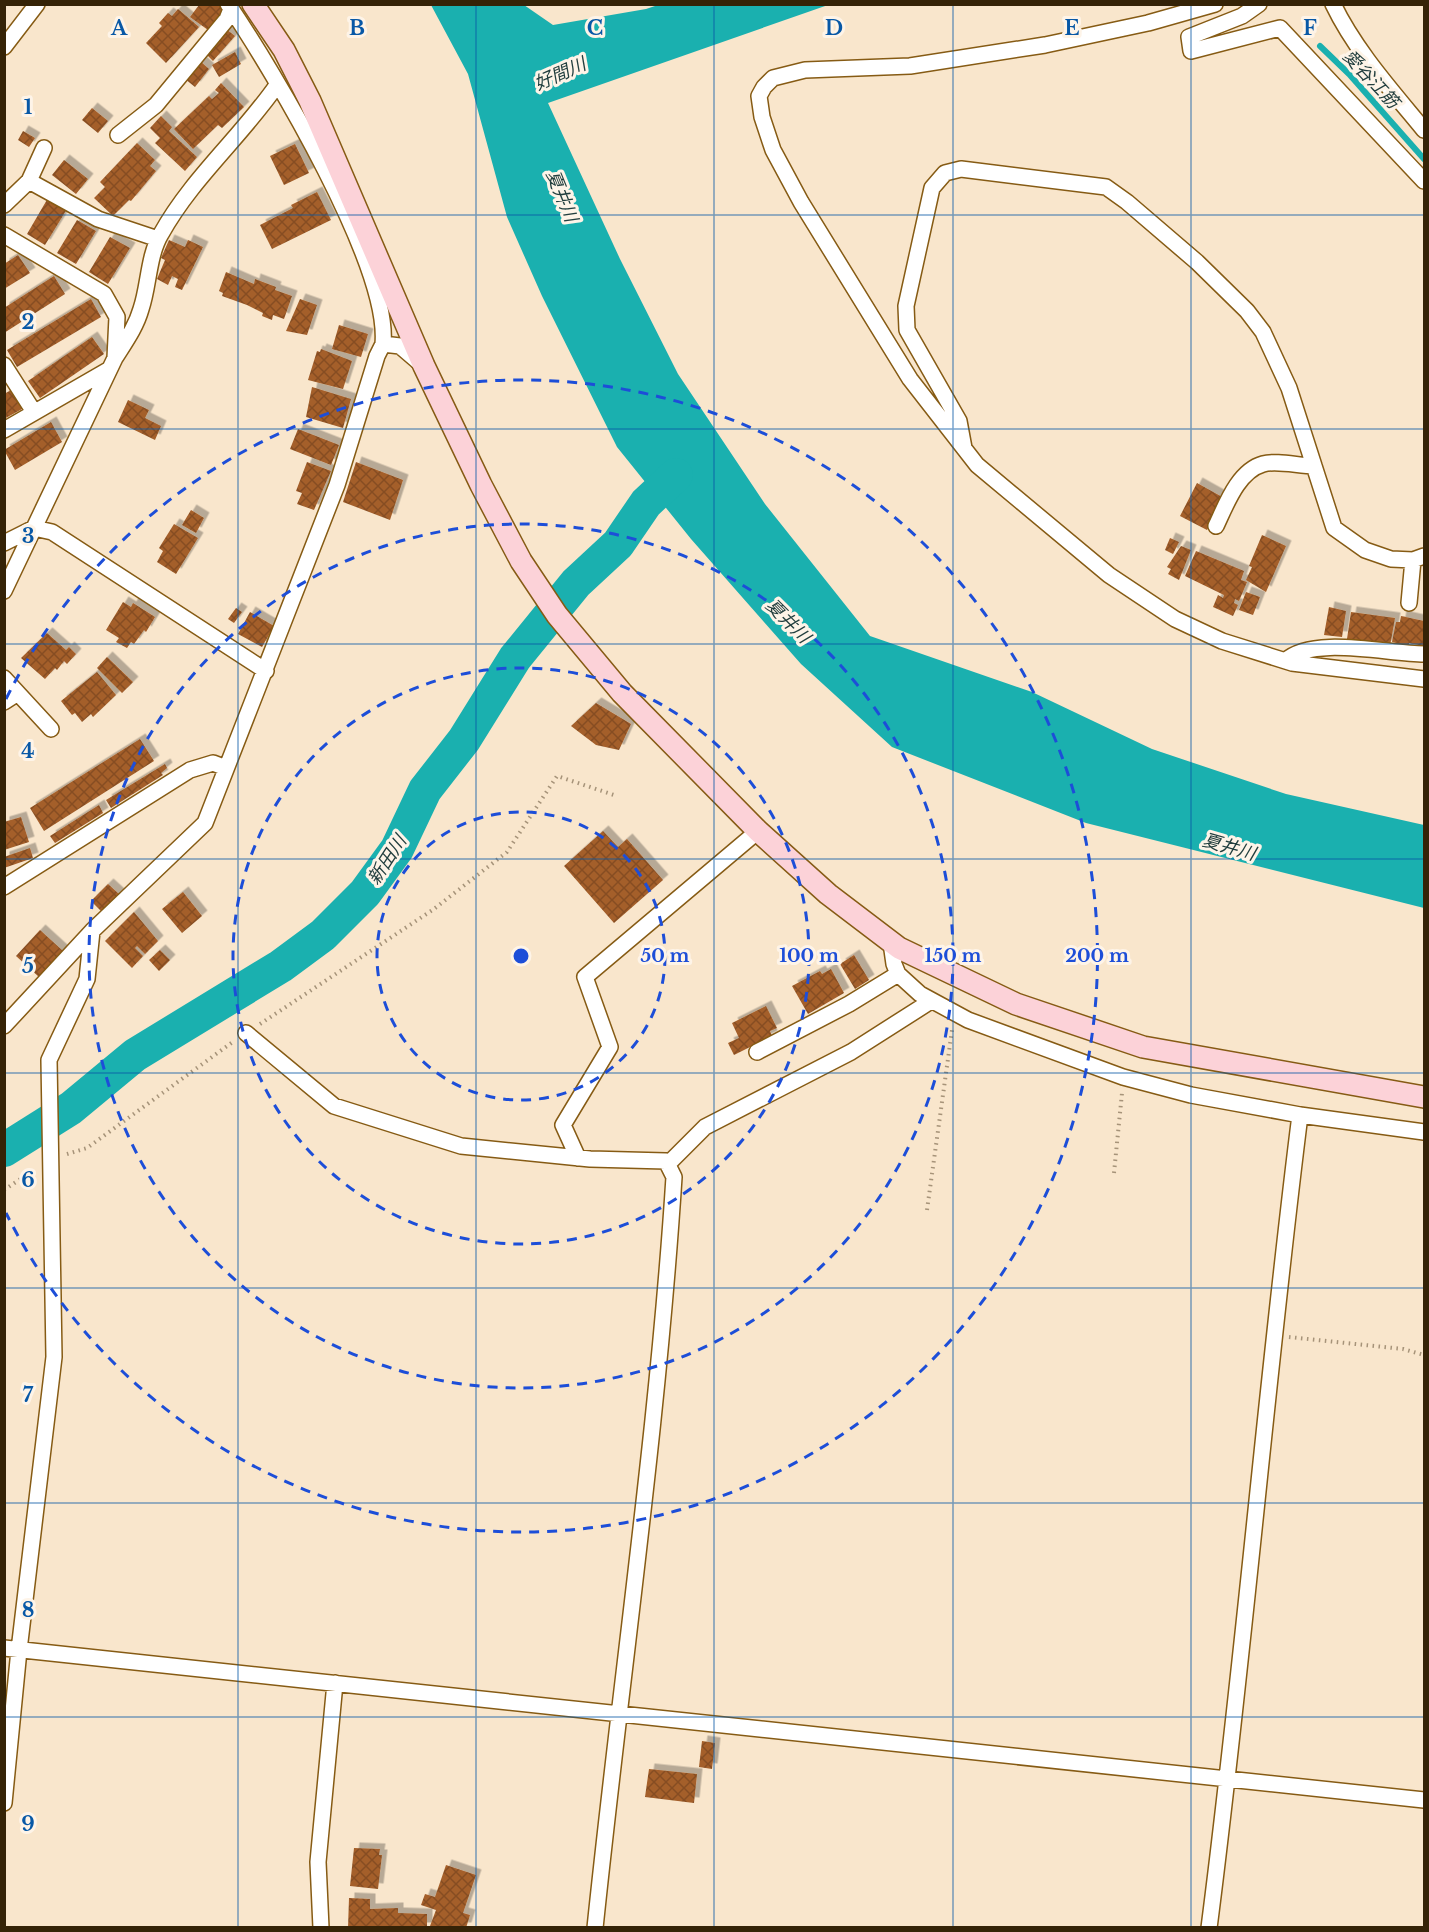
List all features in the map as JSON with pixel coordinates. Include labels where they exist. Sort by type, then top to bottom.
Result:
[{"type":"street","points":[[4,47],[37,4]]},
{"type":"street","points":[[253,4],[284,50],[310,101],[424,366],[481,485],[521,561],[557,615],[622,693],[758,831],[828,894],[891,943],[1017,1004],[1143,1047],[1425,1097]]},
{"type":"street","points":[[1215,4],[1148,23],[1045,45],[910,66],[805,70],[773,78],[759,96],[772,150],[801,202],[910,379],[964,448],[985,472],[1109,575],[1146,602],[1222,641],[1285,661],[1340,670],[1425,679]]},
{"type":"street","points":[[1259,4],[1242,16],[1189,37],[1191,51],[1280,28],[1425,181]]},
{"type":"street","points":[[1333,4],[1340,18],[1390,89],[1425,129]]},
{"type":"street","points":[[4,1026],[92,932],[205,823],[337,485],[383,344],[384,332],[378,296],[352,231],[314,149],[230,7]]},
{"type":"street","points":[[118,135],[156,105],[227,19],[230,7]]},
{"type":"street","points":[[4,591],[111,364],[130,334],[141,310],[158,239],[192,186],[264,105],[277,85]]},
{"type":"street","points":[[4,205],[29,181],[44,148]]},
{"type":"street","points":[[964,448],[959,421],[907,330],[906,306],[932,188],[945,173],[961,169],[1106,187],[1197,262],[1247,311],[1263,332],[1289,388],[1334,528],[1365,550],[1391,559],[1419,558],[1409,603]]},
{"type":"street","points":[[29,181],[98,219],[158,239]]},
{"type":"street","points":[[4,235],[104,294],[117,317],[111,364]]},
{"type":"street","points":[[383,344],[399,346],[424,366]]},
{"type":"street","points":[[4,430],[111,364]]},
{"type":"street","points":[[4,365],[34,412]]},
{"type":"street","points":[[1216,526],[1238,484],[1254,468],[1264,464],[1314,466]]},
{"type":"street","points":[[4,543],[33,528],[52,532],[266,671]]},
{"type":"street","points":[[1285,661],[1297,652],[1324,646],[1425,654]]},
{"type":"street","points":[[4,678],[51,729]]},
{"type":"street","points":[[4,702],[18,693]]},
{"type":"street","points":[[4,886],[190,770],[213,763],[226,768]]},
{"type":"street","points":[[578,1158],[563,1125],[610,1047],[585,977],[758,831]]},
{"type":"street","points":[[4,1803],[12,1649],[54,1357],[49,1060],[87,979],[92,932]]},
{"type":"street","points":[[891,943],[898,974],[932,1001],[951,1012],[1123,1077],[1191,1095],[1425,1132]]},
{"type":"street","points":[[757,1052],[849,1004],[898,974]]},
{"type":"street","points":[[668,1164],[705,1127],[851,1052],[932,1001]]},
{"type":"street","points":[[246,1033],[334,1106],[461,1146],[578,1158],[666,1161],[674,1177],[647,1486],[617,1714],[595,1928]]},
{"type":"street","points":[[1209,1928],[1228,1779],[1273,1335],[1300,1114]]},
{"type":"street","points":[[12,1649],[1425,1800]]},
{"type":"street","points":[[321,1928],[318,1862],[335,1683]]},
{"type":"path","points":[[4,1190],[50,1159],[87,1148],[246,1033],[434,909],[507,852],[557,776],[617,796]]},
{"type":"path","points":[[927,1210],[952,1029],[951,1012]]},
{"type":"path","points":[[1114,1173],[1123,1077]]},
{"type":"path","points":[[1273,1335],[1403,1349],[1425,1355]]},
{"type":"water","points":[[431,5],[524,5],[553,25],[658,5],[828,5],[548,103],[620,259],[678,374],[765,504],[870,636],[1032,692],[1152,749],[1286,794],[1424,825],[1424,908],[1086,823],[892,747],[801,664],[691,539],[617,447],[542,296],[507,217],[468,74]]},
{"type":"building","points":[[199,5],[220,5],[225,8],[208,30],[190,17]]},
{"type":"building","points":[[178,9],[199,27],[166,63],[146,43],[162,26],[159,23],[168,13],[172,16]]},
{"type":"building","points":[[226,29],[235,36],[213,61],[205,53]]},
{"type":"building","points":[[235,52],[241,64],[219,77],[212,65]]},
{"type":"building","points":[[200,61],[209,69],[195,87],[185,79]]},
{"type":"building","points":[[221,83],[244,107],[222,128],[218,125],[193,149],[174,129],[209,96],[212,99],[219,93],[215,90]]},
{"type":"building","points":[[92,108],[108,121],[98,133],[82,120]]},
{"type":"building","points":[[161,116],[172,127],[169,131],[197,157],[185,171],[155,143],[160,138],[150,128]]},
{"type":"building","points":[[23,131],[35,138],[29,147],[18,140]]},
{"type":"building","points":[[137,143],[155,160],[150,166],[156,171],[131,201],[129,200],[113,216],[94,198],[105,187],[100,182]]},
{"type":"building","points":[[295,144],[309,173],[284,185],[270,156]]},
{"type":"building","points":[[64,160],[88,179],[76,194],[52,175]]},
{"type":"building","points":[[317,192],[331,220],[272,249],[260,225],[293,208],[291,205]]},
{"type":"building","points":[[48,198],[67,209],[45,245],[27,234]]},
{"type":"building","points":[[77,220],[96,231],[76,264],[57,253]]},
{"type":"building","points":[[110,237],[130,248],[108,284],[89,272]]},
{"type":"building","points":[[169,240],[185,247],[188,240],[203,247],[182,290],[175,287],[178,279],[172,276],[168,285],[157,279],[165,260],[161,258]]},
{"type":"building","points":[[18,255],[30,273],[4,289],[4,264]]},
{"type":"building","points":[[226,272],[254,284],[255,279],[292,296],[284,319],[273,315],[272,320],[247,305],[222,296],[223,293],[219,291]]},
{"type":"building","points":[[54,276],[65,294],[4,333],[4,308]]},
{"type":"building","points":[[91,299],[101,317],[17,367],[7,350]]},
{"type":"building","points":[[300,299],[317,305],[307,335],[286,331]]},
{"type":"building","points":[[339,325],[368,334],[361,357],[332,349]]},
{"type":"building","points":[[92,337],[104,354],[40,398],[28,381]]},
{"type":"building","points":[[321,349],[352,361],[343,389],[308,380],[317,351],[320,352]]},
{"type":"building","points":[[312,387],[351,399],[343,428],[306,417]]},
{"type":"building","points":[[13,389],[24,408],[4,419],[4,394]]},
{"type":"building","points":[[128,400],[149,410],[145,418],[161,426],[155,440],[118,422]]},
{"type":"building","points":[[51,422],[62,442],[15,470],[4,450]]},
{"type":"building","points":[[298,429],[339,445],[331,465],[290,449]]},
{"type":"building","points":[[307,462],[331,471],[314,510],[297,504],[302,493],[296,491]]},
{"type":"building","points":[[356,462],[403,480],[390,520],[343,502]]},
{"type":"building","points":[[1197,483],[1224,498],[1207,530],[1180,516]]},
{"type":"building","points":[[191,510],[204,518],[196,533],[182,525]]},
{"type":"building","points":[[174,524],[198,538],[176,574],[157,562],[163,551],[159,548]]},
{"type":"building","points":[[1262,535],[1286,546],[1266,592],[1246,580],[1252,567],[1249,566]]},
{"type":"building","points":[[1170,538],[1179,542],[1173,554],[1165,550]]},
{"type":"building","points":[[1181,546],[1191,550],[1179,580],[1168,574],[1171,569],[1167,567]]},
{"type":"building","points":[[1196,551],[1244,571],[1241,580],[1247,582],[1239,601],[1235,599],[1234,603],[1238,605],[1233,616],[1213,607],[1218,595],[1223,598],[1224,595],[1185,576]]},
{"type":"building","points":[[1246,592],[1260,597],[1253,615],[1239,610]]},
{"type":"building","points":[[123,602],[131,607],[133,603],[155,617],[146,632],[144,630],[134,644],[131,642],[127,648],[116,642],[119,638],[106,630]]},
{"type":"building","points":[[1329,607],[1346,611],[1342,637],[1324,635]]},
{"type":"building","points":[[236,608],[242,612],[234,623],[228,619]]},
{"type":"building","points":[[250,612],[274,626],[262,647],[238,634]]},
{"type":"building","points":[[1351,612],[1395,618],[1390,646],[1356,643],[1357,640],[1347,639]]},
{"type":"building","points":[[1401,616],[1424,621],[1423,646],[1409,643],[1408,650],[1395,648],[1396,643],[1392,642],[1396,622],[1400,622]]},
{"type":"building","points":[[47,633],[66,650],[69,647],[76,654],[67,664],[64,661],[57,670],[55,668],[45,679],[21,658]]},
{"type":"building","points":[[107,657],[133,682],[122,693],[97,668]]},
{"type":"building","points":[[97,672],[116,695],[93,717],[91,714],[82,722],[75,713],[72,715],[61,701]]},
{"type":"building","points":[[596,703],[631,724],[619,750],[596,745],[571,726]]},
{"type":"building","points":[[140,739],[154,761],[44,831],[30,808]]},
{"type":"building","points":[[165,764],[167,768],[161,773],[163,775],[111,808],[106,800]]},
{"type":"building","points":[[99,805],[103,813],[55,843],[50,836]]},
{"type":"building","points":[[21,817],[29,842],[4,850],[4,822]]},
{"type":"building","points":[[603,831],[618,847],[627,839],[663,880],[614,923],[564,866]]},
{"type":"building","points":[[30,848],[33,858],[4,868],[4,857]]},
{"type":"building","points":[[108,884],[119,894],[102,912],[91,901]]},
{"type":"building","points":[[183,892],[202,916],[182,933],[162,909]]},
{"type":"building","points":[[134,912],[158,941],[145,954],[137,946],[135,948],[143,956],[132,968],[105,941]]},
{"type":"building","points":[[40,930],[63,951],[39,977],[16,956]]},
{"type":"building","points":[[160,950],[170,960],[159,971],[149,960]]},
{"type":"building","points":[[854,955],[869,980],[855,989],[840,964]]},
{"type":"building","points":[[831,969],[844,993],[808,1014],[792,986],[820,971],[822,974]]},
{"type":"building","points":[[766,1006],[777,1028],[770,1031],[772,1036],[734,1055],[728,1043],[739,1038],[732,1023]]},
{"type":"building","points":[[702,1741],[715,1743],[712,1769],[699,1767]]},
{"type":"building","points":[[649,1769],[697,1774],[694,1803],[645,1797]]},
{"type":"building","points":[[354,1848],[380,1849],[379,1855],[382,1855],[378,1889],[350,1886]]},
{"type":"building","points":[[446,1865],[476,1875],[463,1913],[470,1915],[466,1928],[430,1926],[436,1910],[421,1905],[425,1894],[435,1897]]},
{"type":"building","points":[[349,1898],[370,1899],[370,1909],[398,1908],[398,1913],[427,1914],[427,1928],[348,1928]]},
{"type":"waterway","name":"愛谷江筋","points":[[1320,46],[1349,74],[1424,159]]},
{"type":"waterway","name":"新田川","points":[[4,1150],[71,1108],[135,1055],[281,966],[323,935],[365,893],[397,849],[425,790],[464,740],[515,658],[576,583],[618,544],[646,503],[676,475]]},
{"type":"water label","name":"好間川","points":[[560,74]]},
{"type":"water label","name":"夏井川","points":[[562,196]]},
{"type":"water label","name":"夏井川","points":[[788,621]]},
{"type":"water label","name":"夏井川","points":[[1229,847]]}]
